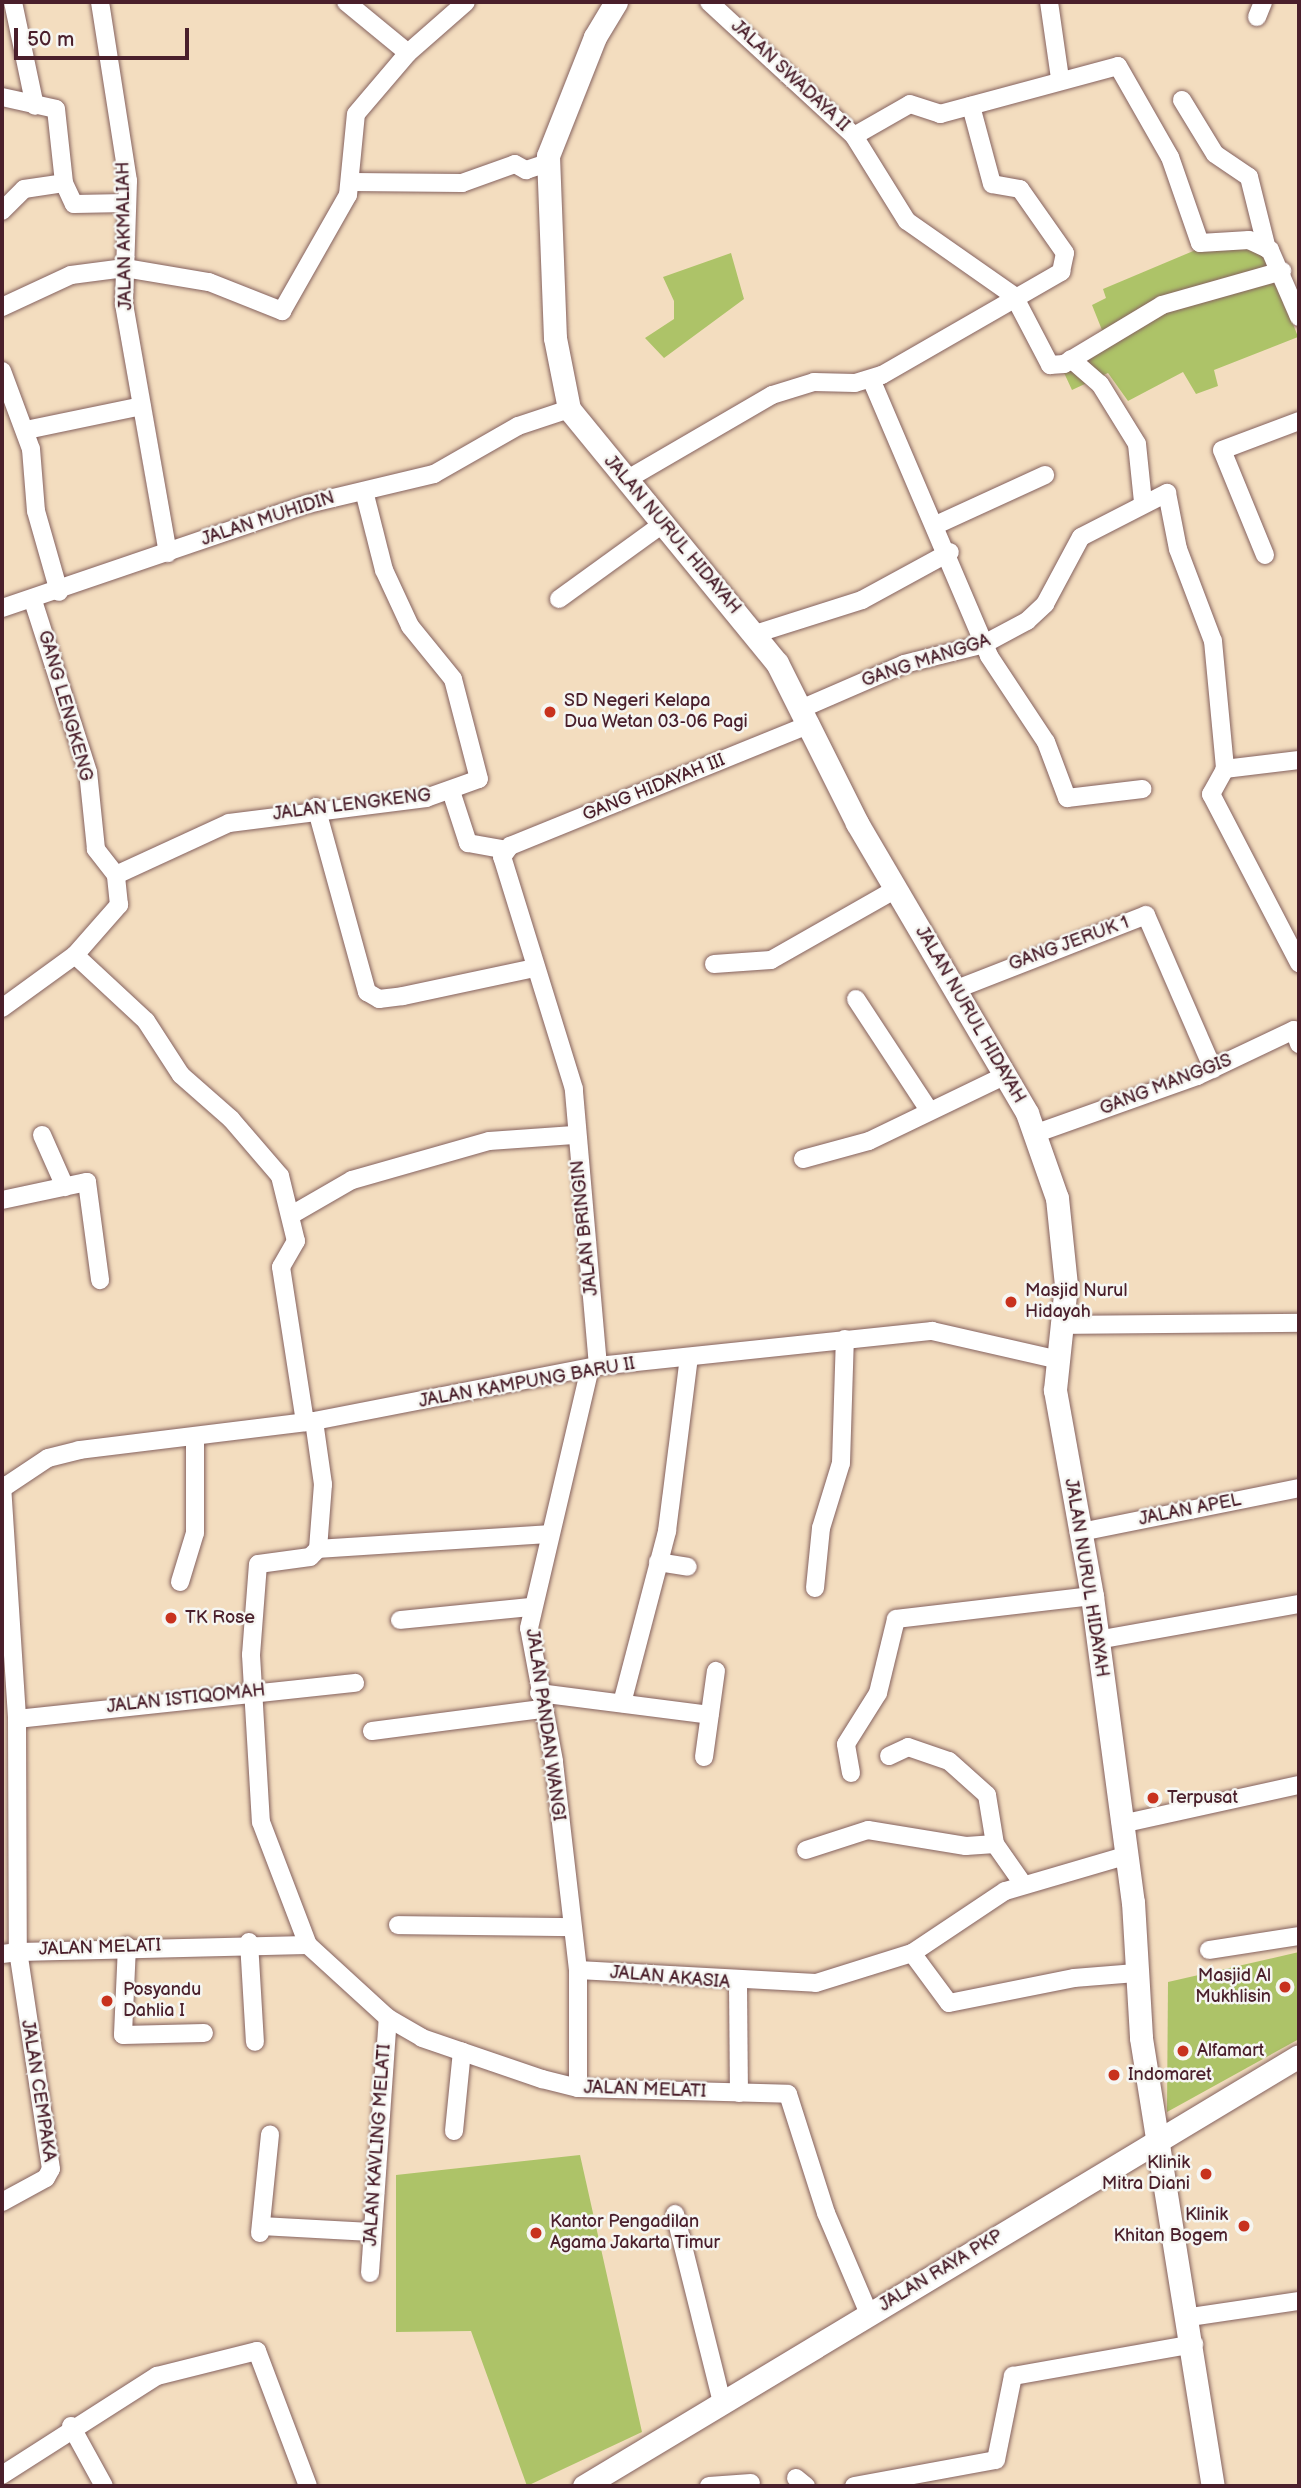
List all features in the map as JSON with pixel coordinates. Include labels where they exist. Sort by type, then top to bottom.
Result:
[{"type":"street","points":[[13,2],[35,106]]},
{"type":"street","name":"JALAN AKMALIAH","points":[[100,2],[127,203],[124,304],[169,553]]},
{"type":"street","points":[[346,2],[408,53]]},
{"type":"street","points":[[2,307],[71,275],[125,268],[209,282],[282,311],[352,182],[352,123],[408,53],[466,2]]},
{"type":"street","name":"JALAN NURUL HIDAYAH","points":[[616,2],[595,37],[548,163],[555,338],[569,409],[755,634],[806,716],[896,889],[1037,1133],[1065,1241],[1061,1325],[1055,1359],[1092,1596],[1125,1856],[1136,1973],[1190,2317],[1213,2486]]},
{"type":"street","name":"JALAN SWADAYA II","points":[[709,2],[854,136],[907,221],[1014,296]]},
{"type":"street","points":[[1049,2],[1060,78]]},
{"type":"street","points":[[854,136],[910,104],[940,114],[1060,78],[1118,66],[1170,158],[1200,243],[1249,240],[1267,249]]},
{"type":"street","points":[[2,97],[35,106],[54,107],[59,114],[64,183],[74,204],[127,203]]},
{"type":"street","points":[[1182,100],[1215,154],[1249,177],[1267,249],[1282,271],[1299,317]]},
{"type":"street","points":[[626,480],[772,395],[814,382],[871,379],[1014,296],[1061,272],[1068,260],[1020,189],[992,184],[971,106]]},
{"type":"street","points":[[352,182],[462,183],[515,164],[526,170],[548,163]]},
{"type":"street","points":[[2,211],[24,189],[64,183]]},
{"type":"street","points":[[1014,296],[1045,361],[1057,367],[1162,305],[1282,271]]},
{"type":"street","points":[[1071,359],[1100,384],[1137,444],[1143,502]]},
{"type":"street","points":[[2,371],[26,430],[41,538],[59,592]]},
{"type":"street","points":[[871,379],[919,501],[950,552],[984,644],[1046,742],[1071,801],[1142,789]]},
{"type":"street","points":[[26,430],[142,406]]},
{"type":"street","name":"JALAN MUHIDIN","points":[[2,608],[33,601],[308,503],[433,474],[518,426],[569,409]]},
{"type":"street","points":[[1265,555],[1222,450],[1299,421]]},
{"type":"street","points":[[936,525],[1045,475]]},
{"type":"street","name":"JALAN LENGKENG","points":[[116,875],[229,823],[316,807],[473,786],[480,771],[453,679],[429,656],[405,615],[376,548],[364,491]]},
{"type":"street","name":"GANG MANGGA","points":[[806,716],[904,664],[984,644],[1038,612],[1081,537],[1143,502],[1167,493],[1178,549],[1202,604],[1222,695],[1225,769]]},
{"type":"street","points":[[559,599],[664,523]]},
{"type":"street","points":[[755,634],[862,600],[950,552]]},
{"type":"street","name":"GANG LENGKENG","points":[[33,601],[88,772],[96,849],[116,875]]},
{"type":"street","name":"GANG HIDAYAH III","points":[[504,853],[806,716]]},
{"type":"street","points":[[1299,760],[1225,769],[1212,802],[1256,877],[1299,963]]},
{"type":"street","points":[[451,791],[468,843],[504,853]]},
{"type":"street","points":[[316,807],[367,992],[379,999],[403,996],[535,968]]},
{"type":"street","name":"JALAN BRINGIN","points":[[504,853],[535,968],[574,1089],[573,1135],[594,1367]]},
{"type":"street","points":[[2,1008],[75,955],[118,911],[116,875]]},
{"type":"street","points":[[714,964],[771,960],[896,889]]},
{"type":"street","name":"GANG JERUK 1","points":[[954,990],[1146,915],[1213,1069]]},
{"type":"street","points":[[75,955],[146,1021],[181,1075],[262,1151],[280,1176],[293,1214],[296,1241],[281,1267],[323,1484],[318,1549],[547,1534]]},
{"type":"street","points":[[856,999],[929,1110]]},
{"type":"street","name":"GANG MANGGIS","points":[[1037,1133],[1213,1069],[1297,1034]]},
{"type":"street","points":[[803,1159],[869,1142],[929,1110],[1004,1076]]},
{"type":"street","points":[[42,1135],[65,1187]]},
{"type":"street","points":[[293,1214],[352,1180],[489,1140],[573,1135]]},
{"type":"street","points":[[2,1200],[87,1182],[100,1280]]},
{"type":"street","points":[[1061,1325],[1299,1323]]},
{"type":"street","name":"JALAN KAMPUNG BARU II","points":[[4,1486],[48,1458],[79,1450],[310,1421],[594,1367],[932,1331],[1055,1359]]},
{"type":"street","points":[[815,1588],[821,1528],[841,1463],[845,1339]]},
{"type":"street","points":[[622,1703],[658,1562],[689,1357]]},
{"type":"street","name":"JALAN PANDAN WANGI","points":[[578,2088],[578,1970],[570,1927],[554,1761],[540,1701],[531,1607],[547,1534],[594,1367]]},
{"type":"street","points":[[180,1582],[195,1532],[195,1437]]},
{"type":"street","points":[[4,1486],[17,1719],[10,1953]]},
{"type":"street","name":"JALAN APEL","points":[[1081,1532],[1299,1488]]},
{"type":"street","name":"JALAN MELATI","points":[[318,1549],[310,1557],[258,1564],[251,1692],[261,1822],[308,1945],[388,2018],[461,2051],[578,2088],[792,2097],[825,2213],[869,2314]]},
{"type":"street","points":[[658,1562],[688,1567]]},
{"type":"street","points":[[851,1773],[849,1735],[875,1700],[888,1638],[900,1616],[1092,1596]]},
{"type":"street","points":[[1097,1640],[1299,1604]]},
{"type":"street","points":[[400,1620],[531,1607]]},
{"type":"street","points":[[704,1758],[716,1671]]},
{"type":"street","name":"JALAN ISTIQOMAH","points":[[17,1719],[355,1682]]},
{"type":"street","points":[[372,1731],[540,1701],[622,1703],[710,1715]]},
{"type":"street","points":[[889,1756],[908,1747],[949,1761],[987,1795],[995,1844],[1023,1884]]},
{"type":"street","points":[[1121,1824],[1299,1785]]},
{"type":"street","points":[[806,1850],[868,1830],[966,1846],[995,1844]]},
{"type":"street","points":[[738,1983],[816,1983],[912,1953],[951,1922],[1023,1884],[1125,1856]]},
{"type":"street","points":[[398,1925],[570,1927]]},
{"type":"street","points":[[1209,1950],[1299,1936]]},
{"type":"street","points":[[249,1942],[255,2042]]},
{"type":"street","name":"JALAN MELATI","points":[[10,1953],[249,1942],[308,1945]]},
{"type":"street","points":[[127,1946],[122,2035],[204,2033]]},
{"type":"street","name":"JALAN CEMPAKA","points":[[2,2202],[47,2178],[51,2169],[10,1953]]},
{"type":"street","points":[[912,1953],[949,2003],[1074,1978],[1136,1973]]},
{"type":"street","name":"JALAN AKASIA","points":[[578,1970],[738,1983],[739,2093]]},
{"type":"street","name":"JALAN KAVLING MELATI","points":[[370,2273],[388,2018]]},
{"type":"street","points":[[454,2132],[461,2051]]},
{"type":"street","name":"JALAN RAYA PKP","points":[[584,2486],[1299,2056]]},
{"type":"street","points":[[270,2135],[260,2230],[371,2232]]},
{"type":"street","points":[[675,2214],[722,2403]]},
{"type":"street","points":[[1190,2317],[1299,2301]]},
{"type":"street","points":[[854,2486],[996,2460],[1013,2376],[1194,2344]]},
{"type":"street","points":[[2,2475],[71,2426],[157,2376],[257,2351],[308,2486]]},
{"type":"street","points":[[71,2426],[104,2486]]},
{"type":"street","points":[[709,2486],[751,2483]]},
{"type":"green space","points":[[1250,248],[1269,260],[1298,337],[1214,370],[1218,386],[1196,394],[1183,372],[1128,401],[1108,373],[1072,390],[1059,362],[1102,330],[1092,305],[1106,298],[1103,289],[1198,249]]},
{"type":"green space","points":[[731,253],[744,299],[664,358],[645,338],[674,319],[674,301],[663,277]]},
{"type":"green space","points":[[1299,1952],[1299,2039],[1167,2112],[1168,1982]]},
{"type":"green space","points":[[580,2155],[642,2432],[527,2486],[471,2331],[396,2332],[396,2175]]},
{"type":"place","name":"SD Negeri Kelapa Dua Wetan 03-06 Pagi","points":[[550,712]]},
{"type":"place","name":"Masjid Nurul Hidayah","points":[[1011,1302]]},
{"type":"place","name":"TK Rose","points":[[171,1618]]},
{"type":"place","name":"Terpusat","points":[[1153,1798]]},
{"type":"place","name":"Masjid Al Mukhlisin","points":[[1285,1987]]},
{"type":"place","name":"Posyandu Dahlia I","points":[[107,2001]]},
{"type":"place","name":"Alfamart","points":[[1183,2051]]},
{"type":"place","name":"Indomaret","points":[[1114,2075]]},
{"type":"place","name":"Klinik Mitra Diani","points":[[1206,2174]]},
{"type":"place","name":"Klinik Khitan Bogem","points":[[1244,2226]]},
{"type":"place","name":"Kantor Pengadilan Agama Jakarta Timur","points":[[536,2233]]}]
